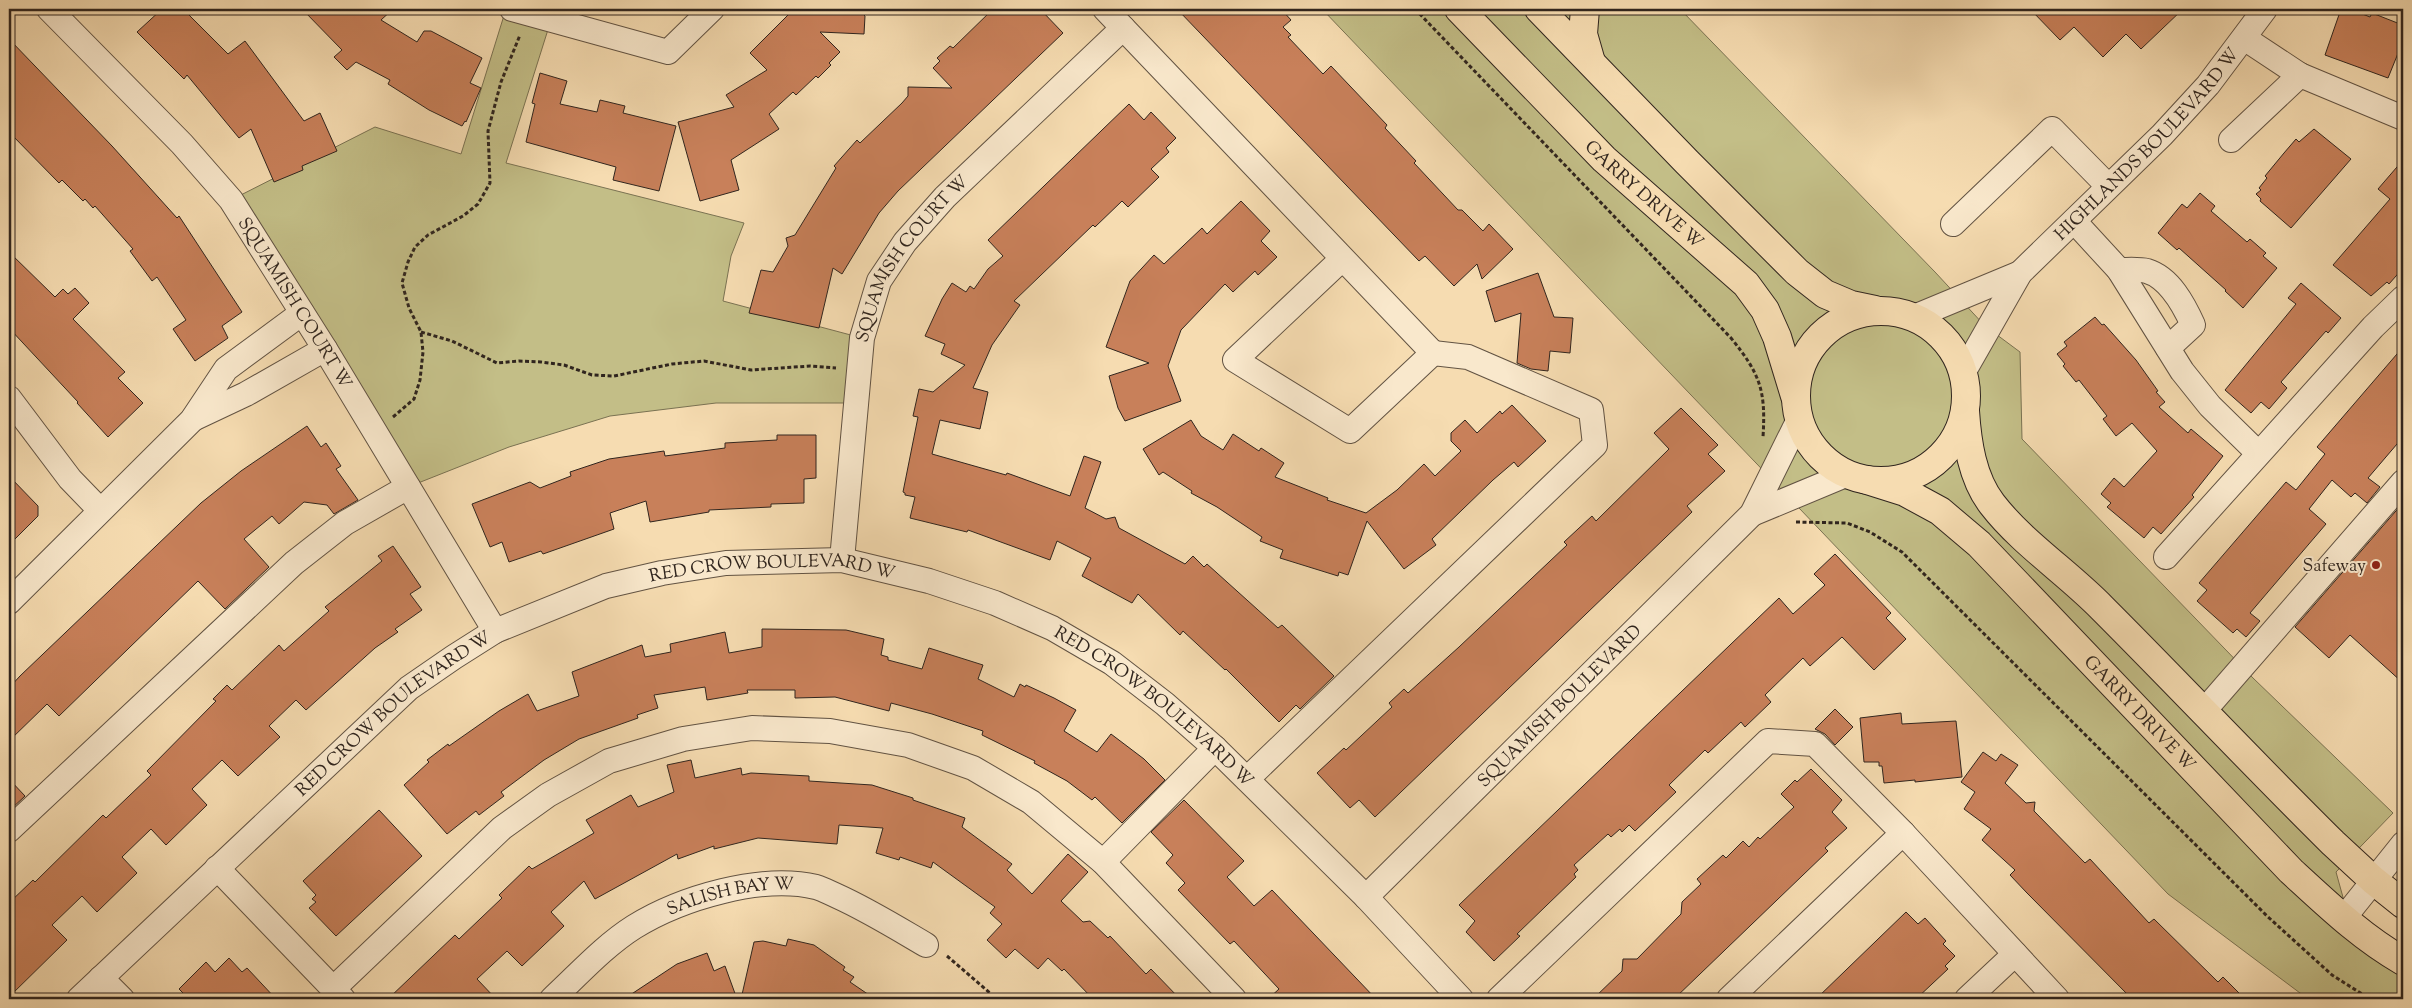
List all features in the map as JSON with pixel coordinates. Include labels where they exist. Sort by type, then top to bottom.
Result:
[{"type":"main road","name":"GARRY DRIVE W","points":[[1459,9],[1604,160],[1746,284],[1765,310],[1777,337],[1798,409]]},
{"type":"main road","points":[[1539,9],[1797,272],[1825,294],[1851,305],[1876,311],[1896,312],[1914,317],[1931,327],[1945,339],[1956,355],[1963,373],[1966,392],[1967,444],[1978,476],[1991,503],[2011,525],[2101,606],[2203,712],[2373,880],[2403,904]]},
{"type":"main road","points":[[1585,9],[1583,34],[1591,62]]},
{"type":"main road","points":[[1876,311],[1858,314],[1840,321],[1818,339],[1803,363],[1797,381],[1798,409],[1807,437],[1818,452],[1832,465],[1858,477],[1886,481],[1905,478],[1938,460],[1951,446],[1960,429],[1965,410]]},
{"type":"main road","name":"GARRY DRIVE W","points":[[1858,477],[1905,492],[1940,511],[1979,544],[2292,871],[2343,919],[2385,951],[2403,961]]},
{"type":"street","name":"SQUAMISH COURT W","points":[[49,9],[182,144],[231,200],[325,349],[495,631]]},
{"type":"street","points":[[520,11],[668,52],[712,9]]},
{"type":"street","points":[[1105,9],[1433,352],[1468,357],[1591,410],[1594,445],[1246,779]]},
{"type":"street","name":"HIGHLANDS BOULEVARD W","points":[[1963,373],[2020,273],[2162,135],[2208,85],[2265,9]]},
{"type":"street","name":"SQUAMISH COURT W","points":[[842,560],[862,338],[879,281],[904,242],[951,191],[1123,28]]},
{"type":"street","points":[[2244,38],[2300,75],[2403,118]]},
{"type":"street","points":[[2231,140],[2300,75]]},
{"type":"street","points":[[1954,224],[2052,129],[2108,186]]},
{"type":"street","points":[[2074,221],[2119,270],[2182,370],[2210,406],[2258,453]]},
{"type":"street","points":[[1342,259],[1235,360],[1350,431],[1433,352]]},
{"type":"street","points":[[2119,270],[2148,272],[2167,283],[2185,306],[2193,324],[2168,348]]},
{"type":"street","name":"HIGHLANDS BOULEVARD W","points":[[1914,317],[2020,273]]},
{"type":"street","points":[[2166,557],[2258,453],[2403,298]]},
{"type":"street","points":[[9,602],[192,420],[226,369],[302,313]]},
{"type":"street","points":[[192,420],[246,394],[325,349]]},
{"type":"street","points":[[9,398],[70,479],[100,510]]},
{"type":"street","name":"SQUAMISH BOULEVARD","points":[[1366,897],[1752,514],[1798,409]]},
{"type":"street","name":"SQUAMISH BOULEVARD","points":[[1752,514],[1858,477]]},
{"type":"street","points":[[2203,712],[2403,482]]},
{"type":"street","points":[[9,830],[294,563],[345,523],[408,487]]},
{"type":"street","name":"RED CROW BOULEVARD W","points":[[79,999],[409,688],[454,656],[495,631],[606,586],[662,573],[726,563],[842,560],[948,587],[995,603],[1052,628],[1112,663],[1165,704],[1215,748],[1366,897],[1461,999]]},
{"type":"street","points":[[217,868],[338,994],[502,828],[548,795],[609,761],[683,739],[761,728],[830,731],[908,745],[973,768],[1031,802],[1103,862],[1234,999]]},
{"type":"street","points":[[1499,999],[1768,741],[1815,744],[1903,833],[2057,999]]},
{"type":"street","points":[[1103,862],[1215,748]]},
{"type":"street","points":[[1729,999],[1903,833]]},
{"type":"street","points":[[2343,919],[2403,844]]},
{"type":"street","name":"SALISH BAY W","points":[[552,999],[601,953],[634,927],[681,905],[730,890],[757,886],[775,884],[816,887],[854,904],[926,945]]},
{"type":"street","points":[[1967,999],[2015,954]]},
{"type":"street","points":[[101,978],[122,999]]},
{"type":"path","points":[[1415,9],[1731,338],[1749,361],[1759,380],[1764,405],[1762,443]]},
{"type":"path","points":[[388,421],[414,399],[420,380],[423,352],[421,332],[409,308],[402,283],[408,262],[415,247],[428,235],[463,216],[478,204],[490,183],[488,131],[520,11]]},
{"type":"path","points":[[421,332],[452,341],[497,363],[541,362],[564,365],[592,375],[614,376],[672,364],[704,361],[751,370],[810,366],[858,370]]},
{"type":"path","points":[[1795,522],[1847,523],[1870,532],[1902,552],[2267,916],[2332,975],[2370,999]]},
{"type":"path","points":[[926,945],[946,955],[997,999]]},
{"type":"shaded area","points":[[506,9],[551,20],[506,163],[744,223],[731,256],[723,301],[862,338],[855,403],[716,403],[610,416],[509,447],[408,487],[231,200],[375,127],[461,154]]},
{"type":"shaded area","points":[[1322,9],[1680,9],[1985,326],[2020,352],[2022,439],[2253,678],[2393,813],[2336,872],[2349,919],[2403,959],[2403,999],[2308,999],[2168,894]]},
{"type":"building","points":[[162,9],[183,9],[228,54],[245,41],[304,121],[320,113],[337,151],[302,166],[303,170],[274,182],[251,129],[239,138],[187,75],[184,79],[137,32]]},
{"type":"building","points":[[302,9],[393,9],[381,20],[417,42],[424,31],[431,31],[482,58],[470,83],[481,88],[466,122],[462,126],[429,110],[388,84],[390,80],[356,62],[347,70],[334,57],[342,50]]},
{"type":"building","points":[[794,9],[858,9],[865,16],[864,34],[820,32],[840,52],[829,63],[831,65],[796,95],[793,92],[769,114],[779,129],[731,160],[739,190],[700,201],[678,122],[734,107],[726,95],[767,70],[750,53]]},
{"type":"building","points":[[993,9],[1040,9],[1063,33],[898,191],[879,213],[842,274],[833,268],[819,328],[749,313],[761,270],[773,272],[788,246],[786,238],[795,235],[836,168],[834,166],[857,140],[860,143],[902,103],[908,96],[908,87],[952,88],[933,68],[940,61],[937,58],[950,46],[953,48]]},
{"type":"building","points":[[1177,9],[1281,9],[1291,20],[1283,27],[1291,35],[1288,37],[1323,74],[1331,66],[1387,125],[1385,128],[1416,161],[1414,163],[1458,210],[1462,210],[1483,231],[1489,224],[1513,249],[1482,279],[1477,264],[1454,286],[1425,256],[1419,261]]},
{"type":"building","points":[[2030,9],[2183,9],[2141,49],[2126,34],[2103,57],[2074,27],[2060,40]]},
{"type":"building","points":[[2341,9],[2350,9],[2370,17],[2372,13],[2400,24],[2398,28],[2403,30],[2403,41],[2388,78],[2325,55]]},
{"type":"building","points":[[9,39],[112,146],[177,218],[179,216],[242,312],[222,326],[228,338],[195,361],[173,329],[186,320],[157,277],[152,281],[130,251],[133,249],[95,206],[93,208],[85,199],[83,201],[62,180],[59,183],[9,132]]},
{"type":"building","points":[[540,73],[567,81],[560,104],[597,112],[600,100],[625,106],[623,113],[676,126],[659,191],[613,180],[616,167],[526,142],[535,104],[532,103]]},
{"type":"building","points":[[1129,104],[1144,120],[1151,112],[1176,138],[1166,148],[1169,152],[1151,169],[1159,177],[1128,207],[1122,201],[1095,227],[1093,225],[1014,301],[1020,305],[992,345],[973,388],[988,392],[980,429],[940,420],[932,454],[1006,475],[1007,473],[1070,496],[1084,456],[1101,462],[1085,508],[1106,519],[1115,517],[1119,528],[1185,564],[1193,556],[1204,567],[1207,564],[1278,628],[1282,625],[1334,676],[1300,709],[1296,705],[1279,722],[1226,669],[1183,631],[1180,635],[1138,594],[1132,603],[1082,576],[1091,558],[1057,541],[1050,560],[968,530],[967,532],[910,518],[915,497],[905,495],[903,492],[918,417],[913,416],[919,389],[933,392],[965,365],[941,354],[945,344],[925,336],[942,299],[952,283],[966,292],[970,286],[974,289],[988,269],[1003,256],[988,240]]},
{"type":"building","points":[[2314,129],[2351,159],[2291,228],[2260,201],[2261,199],[2256,194],[2261,190],[2259,188],[2267,178],[2265,176],[2296,139],[2299,142]]},
{"type":"building","points":[[2403,160],[2403,268],[2389,284],[2387,282],[2371,296],[2333,265],[2390,199],[2378,189]]},
{"type":"building","points":[[2200,193],[2215,206],[2211,211],[2247,242],[2250,239],[2266,253],[2263,256],[2277,268],[2243,308],[2226,290],[2179,248],[2177,250],[2158,233],[2182,204],[2187,208]]},
{"type":"building","points":[[1241,201],[1270,231],[1261,241],[1277,257],[1258,275],[1255,271],[1233,292],[1225,284],[1181,330],[1168,366],[1181,401],[1125,421],[1118,408],[1109,376],[1149,363],[1106,347],[1130,281],[1154,255],[1164,264],[1202,228],[1207,234]]},
{"type":"building","points":[[9,252],[55,297],[63,289],[68,294],[75,288],[89,303],[73,319],[125,372],[118,378],[143,403],[108,437],[9,328]]},
{"type":"building","points":[[1538,273],[1554,317],[1573,318],[1570,353],[1550,351],[1548,371],[1531,369],[1517,363],[1521,313],[1495,322],[1486,291]]},
{"type":"building","points":[[2301,283],[2341,318],[2328,333],[2326,331],[2281,382],[2287,388],[2269,409],[2261,402],[2251,413],[2225,390],[2296,304],[2288,298]]},
{"type":"building","points":[[2095,317],[2102,325],[2104,324],[2136,360],[2158,391],[2156,392],[2165,402],[2159,407],[2188,433],[2191,429],[2223,456],[2192,495],[2194,497],[2161,534],[2153,527],[2144,538],[2107,507],[2111,503],[2101,494],[2114,478],[2124,487],[2157,451],[2132,423],[2116,436],[2103,419],[2107,416],[2079,380],[2076,382],[2063,366],[2065,364],[2057,354],[2067,346],[2064,342]]},
{"type":"building","points":[[2403,347],[2403,437],[2368,478],[2380,487],[2367,503],[2355,493],[2351,497],[2332,480],[2309,509],[2326,524],[2250,613],[2260,621],[2246,637],[2237,629],[2233,633],[2197,601],[2207,590],[2199,583],[2286,482],[2296,490],[2325,454],[2317,447]]},
{"type":"building","points":[[1512,405],[1546,441],[1518,467],[1514,462],[1493,480],[1432,539],[1436,545],[1404,569],[1367,521],[1348,575],[1339,572],[1338,576],[1280,558],[1283,550],[1260,541],[1262,537],[1217,507],[1191,493],[1192,491],[1163,472],[1159,475],[1143,449],[1191,420],[1201,436],[1223,450],[1233,434],[1259,451],[1261,448],[1284,463],[1275,477],[1328,498],[1327,500],[1366,513],[1397,490],[1424,464],[1435,476],[1461,451],[1451,441],[1451,433],[1465,420],[1477,433],[1500,411],[1502,414]]},
{"type":"building","points":[[1681,408],[1718,445],[1708,454],[1725,471],[1687,506],[1692,512],[1375,817],[1359,800],[1350,808],[1317,773],[1344,748],[1346,750],[1392,707],[1389,703],[1404,689],[1408,693],[1459,647],[1567,545],[1564,542],[1592,516],[1596,521],[1669,449],[1654,433]]},
{"type":"building","points":[[307,426],[321,447],[326,443],[341,466],[336,469],[358,500],[334,514],[327,505],[304,502],[279,524],[272,516],[244,539],[269,567],[225,609],[198,581],[59,716],[47,704],[9,741],[9,688],[20,676],[201,503],[241,471]]},
{"type":"building","points":[[777,435],[816,435],[816,478],[804,479],[804,503],[771,504],[771,507],[709,510],[709,512],[650,522],[646,501],[610,513],[614,529],[543,554],[541,551],[509,562],[502,542],[490,547],[472,504],[530,482],[540,488],[571,476],[570,472],[609,459],[664,451],[665,456],[725,448],[725,443],[777,440]]},
{"type":"building","points":[[9,476],[38,506],[38,516],[9,545]]},
{"type":"building","name":"Safeway","points":[[2402,504],[2403,683],[2350,635],[2329,658],[2295,627]]},
{"type":"building","points":[[393,546],[421,587],[410,594],[422,610],[395,629],[398,632],[375,648],[306,710],[296,700],[269,726],[280,737],[238,776],[222,760],[192,789],[207,805],[166,845],[151,829],[122,857],[137,873],[97,912],[82,896],[52,925],[67,940],[9,997],[9,903],[33,880],[35,882],[103,815],[106,818],[151,775],[147,771],[216,701],[213,699],[227,685],[232,690],[279,645],[284,651],[329,611],[325,607],[382,561],[378,556]]},
{"type":"building","points":[[1835,554],[1891,613],[1886,618],[1906,639],[1874,670],[1842,637],[1810,666],[1803,658],[1765,695],[1771,702],[1745,727],[1741,722],[1708,753],[1705,750],[1669,785],[1676,792],[1635,831],[1629,825],[1622,832],[1620,829],[1611,837],[1608,834],[1574,865],[1578,870],[1574,874],[1576,877],[1517,934],[1520,936],[1494,961],[1466,932],[1475,921],[1459,905],[1779,598],[1793,614],[1825,585],[1814,574]]},
{"type":"building","points":[[762,629],[846,630],[884,639],[881,655],[888,657],[888,660],[922,669],[929,648],[983,665],[978,679],[1014,697],[1020,684],[1054,698],[1076,710],[1064,731],[1097,752],[1111,734],[1144,759],[1165,780],[1122,823],[1095,797],[1092,800],[1067,781],[1034,763],[1035,761],[982,735],[983,731],[932,714],[891,703],[889,711],[835,697],[795,698],[795,690],[747,690],[748,693],[707,700],[705,687],[654,695],[658,708],[637,715],[638,718],[579,739],[544,760],[501,792],[504,796],[479,815],[476,811],[447,834],[404,785],[429,762],[427,760],[448,744],[449,746],[499,711],[528,694],[537,711],[579,696],[572,672],[642,645],[645,657],[671,652],[670,644],[725,632],[729,653],[762,647]]},
{"type":"building","points":[[1835,709],[1853,727],[1835,745],[1825,734],[1815,729]]},
{"type":"building","points":[[1901,713],[1902,724],[1956,721],[1962,777],[1884,783],[1882,766],[1879,766],[1879,762],[1864,762],[1860,718]]},
{"type":"building","points":[[1983,752],[1996,761],[2001,754],[2018,765],[2005,783],[2026,803],[2035,802],[2034,811],[2085,863],[2090,859],[2149,923],[2154,919],[2218,982],[2223,977],[2245,999],[2132,999],[2010,875],[2015,870],[1982,840],[1991,829],[1964,809],[1975,792],[1961,782]]},
{"type":"building","points":[[691,760],[695,778],[741,768],[742,775],[751,773],[809,776],[809,781],[872,785],[965,818],[962,827],[1012,864],[1007,870],[1032,894],[1068,854],[1088,872],[1061,901],[1083,922],[1090,921],[1108,938],[1110,936],[1146,974],[1151,969],[1180,999],[1093,999],[1064,969],[1062,971],[1048,958],[1038,969],[1015,949],[1006,958],[987,940],[1002,924],[990,913],[995,907],[933,862],[931,868],[900,857],[899,860],[876,853],[883,828],[839,825],[837,844],[758,838],[714,849],[714,846],[678,859],[677,854],[595,899],[584,881],[551,912],[564,926],[522,966],[507,951],[477,979],[496,999],[388,999],[455,935],[459,939],[502,898],[499,895],[529,866],[532,869],[594,833],[586,820],[631,795],[638,807],[674,792],[667,765]]},
{"type":"building","points":[[1811,769],[1842,800],[1832,812],[1847,828],[1825,848],[1828,851],[1674,999],[1593,999],[1622,971],[1623,959],[1637,959],[1681,914],[1682,902],[1701,884],[1697,879],[1723,855],[1726,858],[1743,841],[1749,847],[1758,837],[1760,839],[1794,807],[1781,794],[1795,780],[1797,782]]},
{"type":"building","points":[[9,779],[25,796],[9,811]]},
{"type":"building","points":[[1184,800],[1244,861],[1227,877],[1254,906],[1272,890],[1376,999],[1268,999],[1279,989],[1234,941],[1230,944],[1178,890],[1185,883],[1166,863],[1173,855],[1151,832]]},
{"type":"building","points":[[379,810],[422,856],[336,936],[309,908],[316,902],[312,899],[316,895],[303,881]]},
{"type":"building","points":[[1906,912],[1918,924],[1925,918],[1946,941],[1943,944],[1955,956],[1945,966],[1948,969],[1916,999],[1816,999]]},
{"type":"building","points":[[788,939],[814,945],[845,967],[843,970],[854,977],[850,982],[875,999],[741,999],[754,942],[763,941],[786,946]]},
{"type":"building","points":[[707,953],[714,971],[725,966],[737,999],[624,999],[677,964]]},
{"type":"building","points":[[229,958],[242,972],[247,968],[276,999],[189,999],[179,989],[206,962],[215,972]]},
{"type":"place","name":"Safeway","points":[[2376,565]]}]
